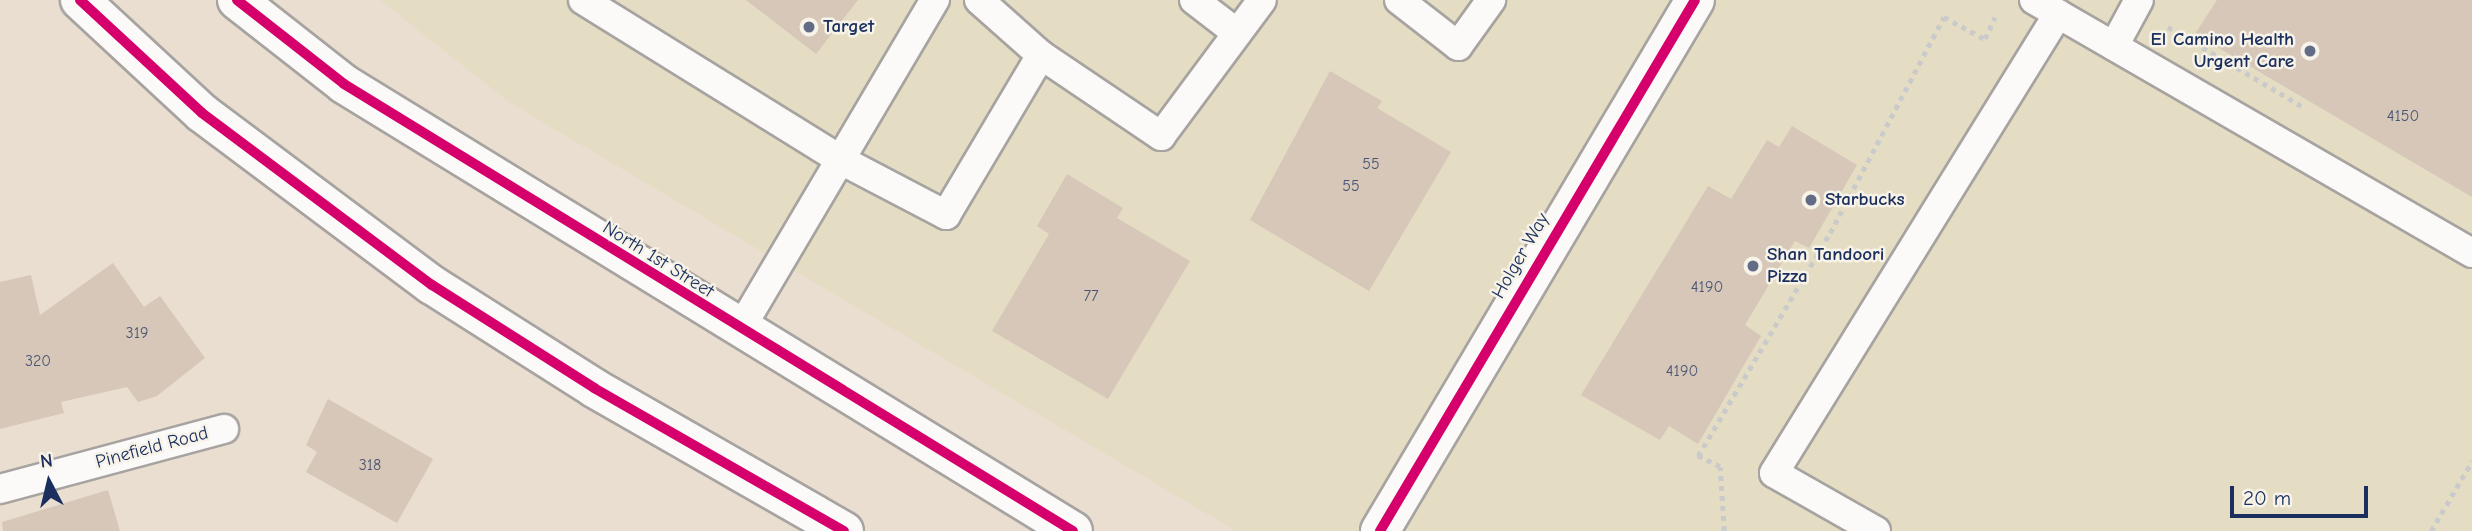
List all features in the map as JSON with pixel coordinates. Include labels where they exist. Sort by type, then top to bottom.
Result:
[{"type":"main road","points":[[80,0],[202,113],[432,285],[594,388],[844,531]]},
{"type":"main road","name":"North 1st Street","points":[[237,0],[344,84],[739,331],[1073,531]]},
{"type":"main road","name":"Holger Way","points":[[1380,531],[1695,0]]},
{"type":"lane","points":[[583,0],[839,159],[946,215],[1041,55]]},
{"type":"lane","points":[[739,331],[934,0]]},
{"type":"lane","points":[[979,0],[1041,55],[1161,136],[1262,0]]},
{"type":"lane","points":[[1194,0],[1237,33]]},
{"type":"lane","points":[[1399,0],[1458,46],[1491,0]]},
{"type":"lane","points":[[2114,46],[2139,0]]},
{"type":"lane","points":[[1875,531],[1774,473],[2046,7],[2472,253]]},
{"type":"lane","name":"Pinefield Road","points":[[0,489],[224,429]]},
{"type":"path","points":[[1724,531],[1720,467],[1698,456],[1830,233],[1944,17],[1985,39],[1995,17]]},
{"type":"path","points":[[2431,531],[2472,461]]},
{"type":"shaded area","points":[[380,0],[2472,0],[2472,531],[1236,531],[510,103]]},
{"type":"building","name":"Target","points":[[746,0],[858,0],[816,54]]},
{"type":"building","points":[[2217,0],[2472,0],[2472,197],[2195,34]]},
{"type":"building","points":[[1330,71],[1382,101],[1377,108],[1451,152],[1369,291],[1250,220]]},
{"type":"building","points":[[1792,126],[1857,165],[1809,248],[1795,241],[1745,325],[1761,336],[1698,444],[1669,426],[1660,440],[1581,395],[1708,186],[1731,199],[1767,140],[1779,147]]},
{"type":"building","points":[[1067,174],[1123,208],[1117,218],[1190,261],[1108,399],[992,331],[1049,234],[1037,226]]},
{"type":"building","points":[[113,263],[144,307],[160,296],[205,358],[157,396],[138,402],[127,387],[61,402],[64,413],[0,429],[0,282],[31,275],[40,315]]},
{"type":"building","points":[[328,399],[433,459],[397,523],[306,472],[317,452],[306,445]]},
{"type":"building","points":[[108,490],[120,531],[3,531],[2,522]]},
{"type":"cycle path","points":[[80,0],[202,113],[432,285],[594,388],[844,531]]},
{"type":"cycle path","points":[[237,0],[344,84],[1073,531]]},
{"type":"cycle path","points":[[1380,531],[1695,0]]},
{"type":"place","name":"Target","points":[[809,27]]},
{"type":"place","name":"El Camino Health Urgent Care","points":[[2310,51]]},
{"type":"place","name":"Starbucks","points":[[1811,200]]},
{"type":"place","name":"Shan Tandoori Pizza","points":[[1753,266]]}]
